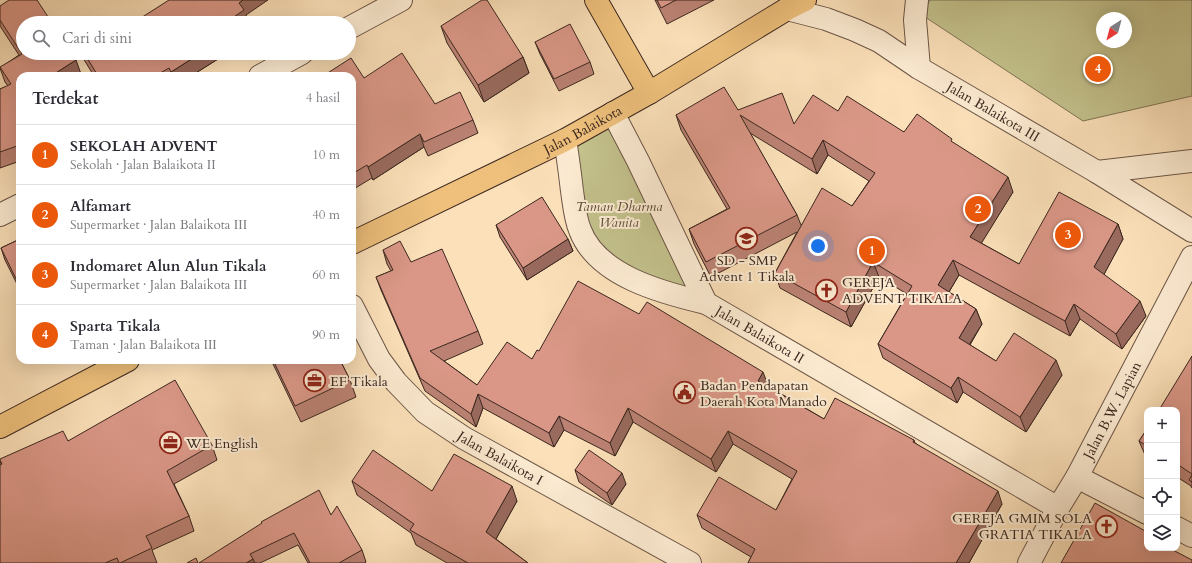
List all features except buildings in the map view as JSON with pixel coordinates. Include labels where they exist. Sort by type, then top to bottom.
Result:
[{"type":"main road","points":[[596,0],[649,92]]},
{"type":"main road","name":"Jalan Balaikota","points":[[356,241],[565,140],[649,92],[796,4]]},
{"type":"main road","points":[[0,427],[120,364]]},
{"type":"street","points":[[356,24],[401,0]]},
{"type":"street","points":[[916,0],[915,20],[919,68]]},
{"type":"street","name":"Jalan Balaikota III","points":[[796,4],[826,19],[879,41],[919,68],[1097,172],[1192,231]]},
{"type":"street","points":[[267,72],[289,60]]},
{"type":"street","name":"Jalan Balaikota II","points":[[613,113],[638,161],[706,303],[1058,508]]},
{"type":"street","points":[[565,140],[575,208],[580,230],[589,248],[608,266],[634,280],[664,293],[706,303]]},
{"type":"street","points":[[1097,172],[1192,161]]},
{"type":"street","points":[[0,216],[16,207]]},
{"type":"street","name":"Jalan B.W. Lapian","points":[[1029,563],[1058,508],[1077,477],[1192,257]]},
{"type":"street","name":"Jalan Balaikota I","points":[[356,314],[379,359],[396,382],[425,412],[464,438],[690,563]]},
{"type":"street","points":[[1077,477],[1144,511]]},
{"type":"street","points":[[1180,530],[1192,536]]},
{"type":"green space","points":[[930,0],[1192,0],[1192,96],[1083,121],[922,15]]},
{"type":"green space","name":"Taman Dharma Wanita","points":[[612,117],[699,297],[612,261],[584,227],[576,140]]},
{"type":"place","name":"Sparta Tikala","points":[[1098,69]]},
{"type":"place","name":"Alfamart","points":[[978,209]]},
{"type":"place","name":"Indomaret Alun Alun Tikala","points":[[1068,235]]},
{"type":"place","name":"SD - SMP Advent 1 Tikala","points":[[747,238]]},
{"type":"place","name":"SEKOLAH ADVENT","points":[[872,251]]},
{"type":"place","name":"GEREJA ADVENT TIKALA","points":[[826,290]]},
{"type":"place","name":"EF Tikala","points":[[315,381]]},
{"type":"place","name":"Badan Pendapatan Daerah Kota Manado","points":[[684,393]]},
{"type":"place","name":"WE English","points":[[171,443]]},
{"type":"place","name":"GEREJA GMIM SOLA GRATIA TIKALA","points":[[1107,526]]}]
